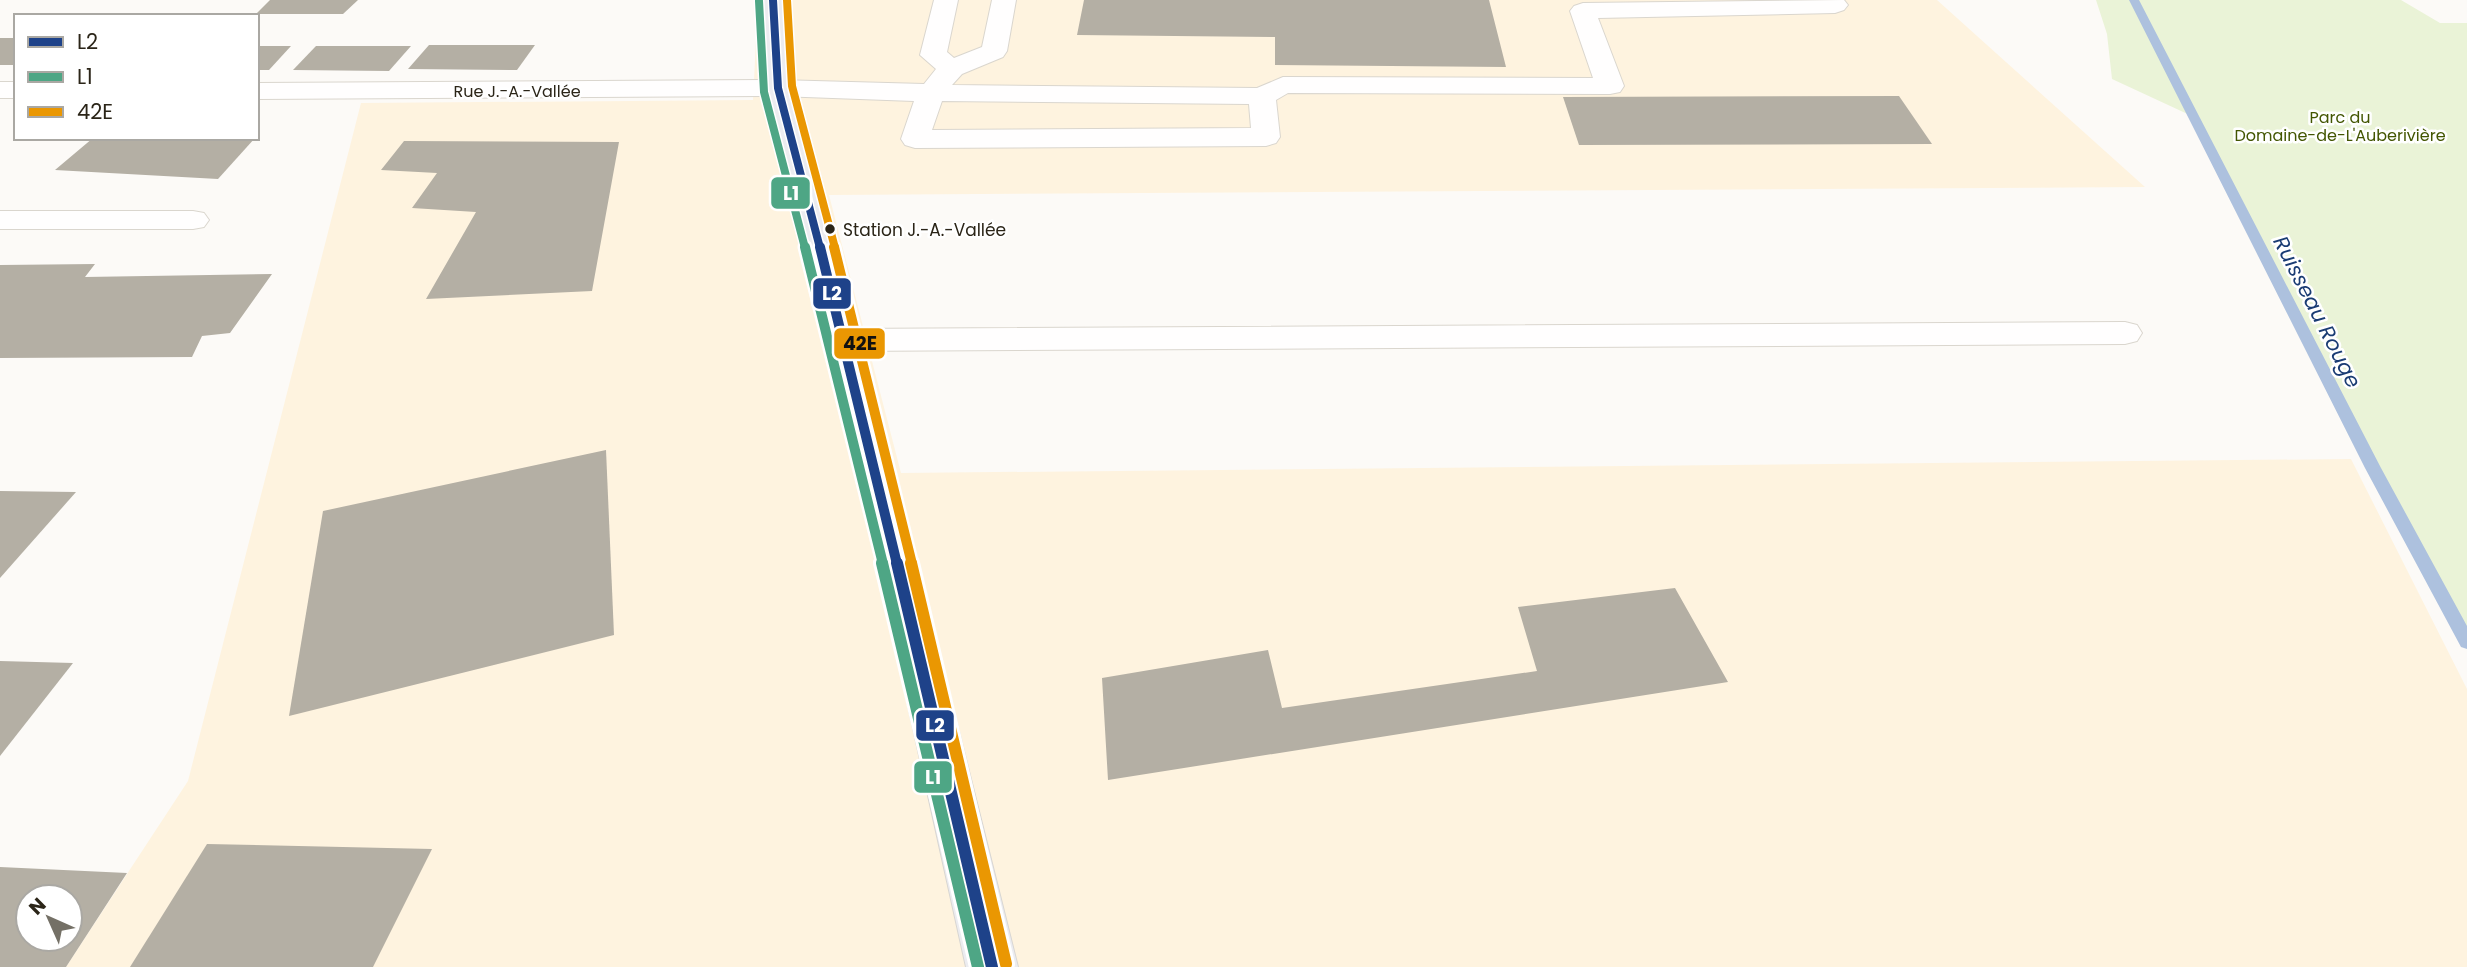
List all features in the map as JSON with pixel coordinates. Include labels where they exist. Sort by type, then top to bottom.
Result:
[{"type":"main road","points":[[772,0],[778,88],[844,340],[992,967]]},
{"type":"street","points":[[946,0],[933,55],[952,68]]},
{"type":"street","points":[[1004,0],[994,51],[952,68],[931,93],[915,139],[1266,137],[1262,96]]},
{"type":"street","name":"Rue J.-A.-Vallée","points":[[259,91],[778,88],[931,93],[1262,96],[1283,85],[1610,86],[1583,11],[1835,5]]},
{"type":"street","points":[[0,220],[193,220]]},
{"type":"street","points":[[844,340],[2125,333]]},
{"type":"shaded area","points":[[758,0],[1937,0],[2145,187],[829,195],[901,473],[2351,459],[2467,689],[2467,967],[66,967],[75,953],[84,953],[84,940],[188,781],[361,103],[753,100]]},
{"type":"green space","name":"Parc du Domaine-de-L'Auberivière","points":[[2096,0],[2401,0],[2440,23],[2467,23],[2467,642],[2373,468],[2194,117],[2112,79],[2107,34]]},
{"type":"building","points":[[270,0],[358,0],[343,14],[256,14]]},
{"type":"building","points":[[1084,0],[1489,0],[1506,67],[1275,65],[1275,37],[1077,35]]},
{"type":"building","points":[[0,38],[14,38],[14,65],[0,65]]},
{"type":"building","points":[[429,45],[535,45],[517,70],[408,69]]},
{"type":"building","points":[[259,46],[291,46],[269,70],[259,70]]},
{"type":"building","points":[[316,46],[411,46],[389,71],[293,70]]},
{"type":"building","points":[[1899,96],[1932,144],[1579,145],[1563,97]]},
{"type":"building","points":[[91,140],[253,140],[218,179],[55,170]]},
{"type":"building","points":[[404,141],[619,142],[592,291],[426,299],[476,212],[412,208],[437,173],[381,170]]},
{"type":"building","points":[[95,264],[85,277],[272,274],[230,333],[202,336],[192,357],[0,358],[0,265]]},
{"type":"building","points":[[606,450],[614,635],[289,716],[323,511]]},
{"type":"building","points":[[0,491],[76,492],[0,578]]},
{"type":"building","points":[[1675,588],[1728,682],[1108,780],[1102,678],[1268,650],[1282,708],[1537,671],[1518,607]]},
{"type":"building","points":[[0,661],[73,663],[0,756]]},
{"type":"building","points":[[207,844],[432,849],[373,967],[130,967]]},
{"type":"building","points":[[0,867],[127,873],[84,939],[84,883],[14,883],[14,953],[75,953],[66,967],[0,967]]},
{"type":"waterway","name":"Ruisseau Rouge","points":[[2134,0],[2373,468],[2467,642]]},
{"type":"transit line","name":"L2","points":[[773,0],[778,88],[844,340],[992,967]]},
{"type":"transit line","name":"42E","points":[[787,0],[792,86],[858,337],[1006,964]]},
{"type":"transit line","name":"L1","points":[[759,1],[764,92],[830,343],[978,967]]},
{"type":"place","name":"Station J.-A.-Vallée","points":[[830,229]]}]
